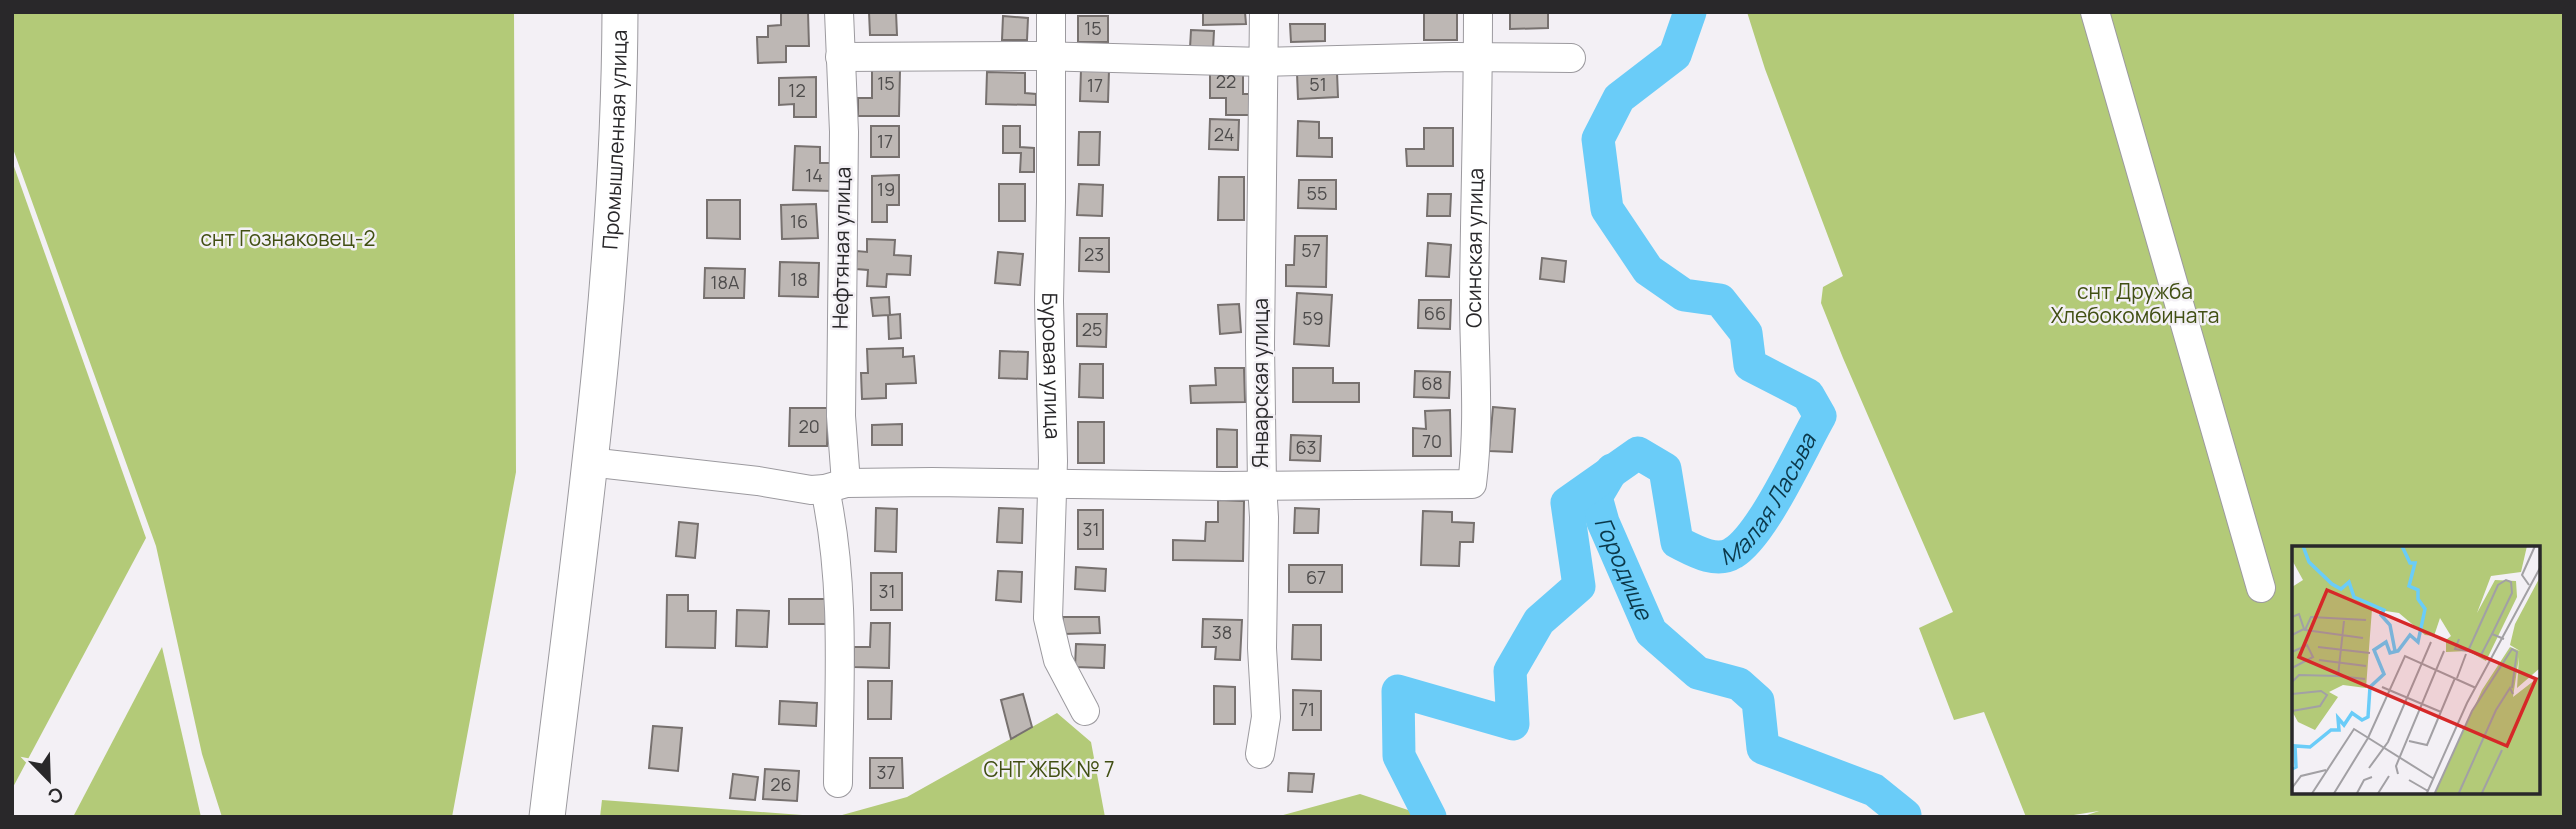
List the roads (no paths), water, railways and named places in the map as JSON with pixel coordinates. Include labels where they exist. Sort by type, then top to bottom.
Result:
[{"type":"main road","name":"Промышленная улица","points":[[547,817],[610,267],[620,95],[620,12]]},
{"type":"street","name":"Нефтяная улица","points":[[838,783],[841,614],[834,538],[841,416],[844,132],[839,12]]},
{"type":"street","name":"Буровая улица","points":[[1051,12],[1049,314],[1053,461],[1048,618],[1058,660],[1085,711]]},
{"type":"street","name":"Январская улица","points":[[1260,754],[1266,717],[1262,648],[1265,538],[1260,344],[1264,12]]},
{"type":"street","name":"Осинская улица","points":[[1262,485],[1472,484],[1476,434],[1474,296],[1478,12]]},
{"type":"street","points":[[2095,12],[2261,588]]},
{"type":"street","points":[[840,57],[1050,57],[1264,62],[1476,57],[1571,58]]},
{"type":"street","points":[[589,462],[758,481],[811,490],[836,486],[1262,485]]},
{"type":"waterway","name":"Малая Ласьва","points":[[1430,817],[1399,756],[1398,691],[1513,724],[1510,671],[1539,621],[1579,586],[1567,503],[1638,453],[1665,469],[1677,542],[1705,555],[1726,556],[1745,543],[1757,529],[1820,416],[1808,395],[1750,365],[1746,333],[1720,300],[1684,295],[1648,270],[1607,209],[1598,139],[1619,98],[1675,55],[1690,12]]},
{"type":"waterway","name":"Городище","points":[[1612,470],[1596,497],[1603,522],[1651,632],[1698,673],[1739,684],[1758,701],[1763,748],[1874,790],[1905,815],[1903,817]]},
{"type":"park label","name":"снт Гознаковец-2","points":[[288,239]]},
{"type":"park label","name":"снт Дружба Хлебокомбината","points":[[2135,304]]},
{"type":"park label","name":"СНТ ЖБК № 7","points":[[1049,770]]}]
